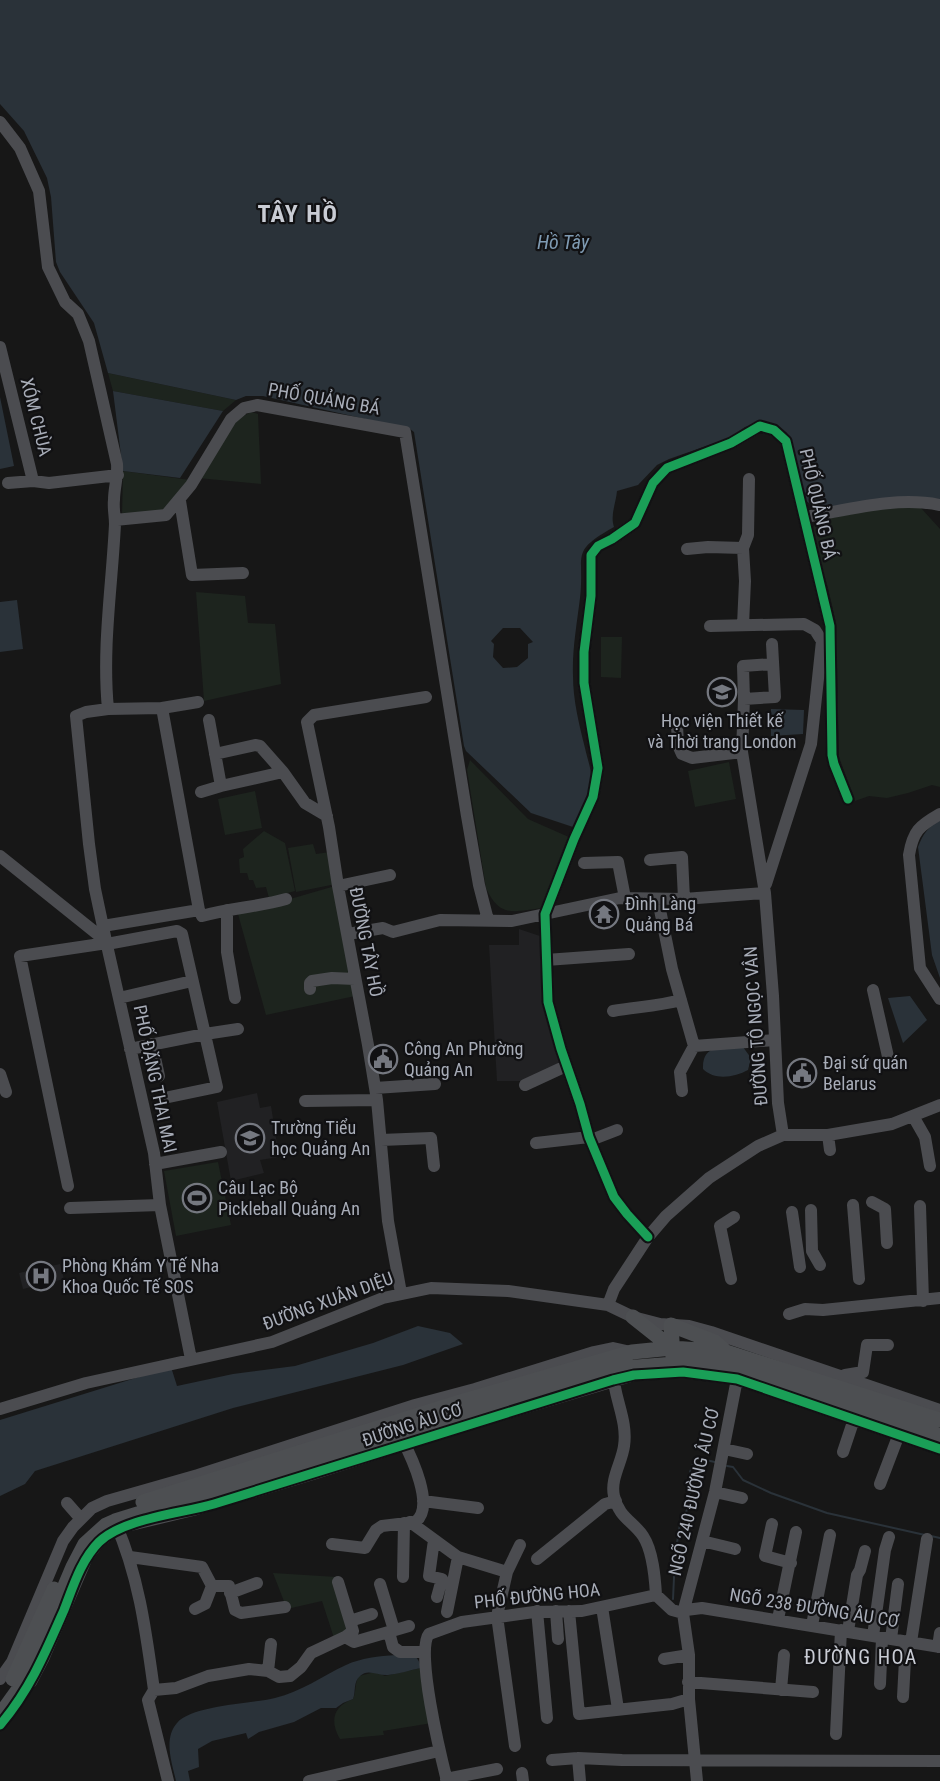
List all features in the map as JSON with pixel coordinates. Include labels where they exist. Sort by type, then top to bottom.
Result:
[{"type":"main road","points":[[632,1352],[639,1344],[641,1333],[633,1317]]},
{"type":"main road","points":[[633,1317],[673,1355]]},
{"type":"main road","points":[[673,1355],[671,1325],[715,1342],[734,1342]]},
{"type":"main road","name":"ĐƯỜNG ÂU CƠ","points":[[0,1715],[24,1688],[80,1554],[92,1537],[116,1525],[402,1439],[462,1407],[613,1375],[673,1355],[734,1342],[936,1423]]},
{"type":"main road","name":"ĐƯỜNG ÂU CƠ","points":[[0,1698],[20,1666],[73,1547],[85,1529],[98,1519],[123,1508],[462,1407],[632,1352],[673,1355],[724,1366],[936,1423]]},
{"type":"street","points":[[0,122],[10,133],[39,191],[48,267],[65,302],[78,314],[89,341],[109,423],[118,475],[114,501],[115,520],[105,680],[108,709],[162,708],[198,702]]},
{"type":"street","name":"XÓM CHÙA","points":[[0,347],[33,481],[49,483],[118,475]]},
{"type":"street","name":"PHỐ QUẢNG BÁ","points":[[115,520],[166,515],[180,501],[231,419],[243,408],[257,405],[403,431],[407,435],[421,537],[467,816],[479,885],[488,920]]},
{"type":"street","name":"PHỐ QUẢNG BÁ","points":[[545,914],[593,797],[598,768],[584,683],[584,652],[591,596],[591,555],[598,546],[635,523],[653,483],[667,468],[731,443],[760,426],[774,430],[786,441],[805,517],[830,626],[832,755],[848,800]]},
{"type":"street","points":[[743,625],[745,581],[743,548],[748,535],[749,479]]},
{"type":"street","points":[[8,483],[33,481]]},
{"type":"street","points":[[180,501],[192,575],[243,573]]},
{"type":"street","name":"PHỐ QUẢNG BÁ","points":[[805,517],[889,503],[940,504]]},
{"type":"street","points":[[687,549],[743,548]]},
{"type":"street","points":[[348,934],[383,928],[393,932],[440,920],[512,921],[625,898],[684,899],[764,891],[811,744],[822,641],[815,630],[804,624],[710,626]]},
{"type":"street","points":[[744,699],[775,697],[772,644]]},
{"type":"street","name":"ĐƯỜNG TÔ NGỌC VÂN","points":[[773,664],[743,666],[742,752],[764,891],[778,1103],[783,1135]]},
{"type":"street","name":"ĐƯỜNG TÂY HỒ","points":[[401,1293],[388,1221],[376,1094],[327,816],[307,722],[314,715],[426,697]]},
{"type":"street","points":[[162,708],[199,910],[202,916],[227,909],[269,904],[286,899]]},
{"type":"street","name":"PHỐ ĐẶNG THAI MAI","points":[[108,709],[76,716],[89,844],[95,889],[155,1164],[160,1205],[191,1359]]},
{"type":"street","points":[[209,720],[221,786]]},
{"type":"street","points":[[676,725],[678,745],[682,754],[692,758],[742,752]]},
{"type":"street","points":[[215,754],[258,745],[283,772],[305,802],[327,816]]},
{"type":"street","points":[[201,792],[283,772]]},
{"type":"street","points":[[940,814],[921,824],[911,840],[909,855],[920,968],[940,999]]},
{"type":"street","points":[[0,856],[106,943]]},
{"type":"street","points":[[650,860],[682,857],[684,899]]},
{"type":"street","points":[[584,863],[618,862],[625,898]]},
{"type":"street","points":[[338,886],[390,875]]},
{"type":"street","points":[[658,900],[672,969],[694,1046],[680,1072],[682,1091]]},
{"type":"street","points":[[227,909],[227,952],[235,998]]},
{"type":"street","points":[[103,926],[199,910]]},
{"type":"street","points":[[545,914],[548,1002],[555,1017],[567,1066],[590,1139],[614,1197],[648,1236]]},
{"type":"street","points":[[68,1186],[20,956],[180,931],[217,1087],[169,1097]]},
{"type":"street","points":[[546,960],[629,954]]},
{"type":"street","points":[[310,989],[309,985],[312,981],[332,978],[355,979]]},
{"type":"street","points":[[119,998],[192,981]]},
{"type":"street","points":[[873,990],[889,1061]]},
{"type":"street","points":[[613,1011],[646,1005],[665,1005],[681,1000]]},
{"type":"street","points":[[130,1049],[238,1029]]},
{"type":"street","points":[[694,1046],[775,1040]]},
{"type":"street","points":[[152,1044],[159,1076]]},
{"type":"street","points":[[525,1085],[567,1066]]},
{"type":"street","points":[[0,1074],[6,1092]]},
{"type":"street","points":[[305,1101],[376,1094],[435,1084]]},
{"type":"street","points":[[608,1305],[614,1289],[648,1236],[666,1216],[723,1167],[758,1146],[783,1135],[828,1135],[892,1124],[940,1105]]},
{"type":"street","points":[[913,1116],[926,1139],[930,1166]]},
{"type":"street","points":[[536,1143],[590,1139],[617,1130]]},
{"type":"street","points":[[828,1135],[830,1150]]},
{"type":"street","points":[[381,1140],[431,1138],[434,1167]]},
{"type":"street","points":[[926,1139],[940,1142]]},
{"type":"street","points":[[155,1164],[221,1152]]},
{"type":"street","points":[[872,1202],[885,1209],[887,1243]]},
{"type":"street","points":[[70,1208],[160,1205]]},
{"type":"street","points":[[853,1205],[859,1279]]},
{"type":"street","points":[[920,1206],[923,1300]]},
{"type":"street","points":[[811,1210],[812,1251],[820,1265]]},
{"type":"street","points":[[792,1212],[800,1267]]},
{"type":"street","points":[[731,1279],[720,1226],[734,1217]]},
{"type":"street","name":"ĐƯỜNG XUÂN DIỆU","points":[[0,1409],[86,1383],[272,1342],[383,1298],[431,1288],[501,1291],[608,1305],[633,1317],[671,1325]]},
{"type":"street","points":[[789,1314],[811,1308],[823,1310],[940,1298]]},
{"type":"street","name":"ĐƯỜNG ÂU CƠ","points":[[734,1342],[840,1376],[936,1423]]},
{"type":"street","points":[[840,1376],[863,1372],[867,1345],[888,1345]]},
{"type":"street","name":"ĐƯỜNG ÂU CƠ","points":[[0,1679],[12,1662],[63,1541],[92,1508],[107,1501],[198,1475],[415,1405],[594,1352],[613,1348],[632,1352]]},
{"type":"street","name":"ĐƯỜNG ÂU CƠ","points":[[402,1439],[613,1375],[683,1372],[737,1379],[940,1449]]},
{"type":"street","points":[[613,1375],[625,1436],[614,1494],[625,1518],[639,1530],[645,1539],[655,1575],[656,1595],[672,1610],[683,1613],[689,1655],[689,1699],[697,1781]]},
{"type":"street","name":"NGÕ 240 ĐƯỜNG ÂU CƠ","points":[[683,1613],[715,1492],[737,1379]]},
{"type":"street","points":[[843,1452],[854,1419]]},
{"type":"street","points":[[880,1484],[899,1434]]},
{"type":"street","points":[[332,1544],[365,1548],[376,1530],[389,1524],[407,1523],[420,1519],[423,1502],[420,1484],[402,1439]]},
{"type":"street","points":[[724,1449],[747,1454]]},
{"type":"street","points":[[715,1492],[742,1498]]},
{"type":"street","points":[[537,1559],[605,1504],[616,1501]]},
{"type":"street","points":[[423,1502],[478,1508]]},
{"type":"street","points":[[67,1503],[81,1519]]},
{"type":"street","points":[[407,1523],[458,1557],[507,1572]]},
{"type":"street","points":[[403,1577],[407,1523]]},
{"type":"street","points":[[772,1524],[765,1556],[791,1563]]},
{"type":"street","points":[[116,1525],[130,1557],[141,1602],[154,1690],[148,1700],[168,1781]]},
{"type":"street","points":[[778,1619],[796,1532]]},
{"type":"street","points":[[812,1625],[830,1534]]},
{"type":"street","points":[[880,1684],[885,1550],[889,1537]]},
{"type":"street","points":[[903,1697],[908,1642],[927,1539]]},
{"type":"street","points":[[434,1540],[429,1576],[442,1579],[437,1597]]},
{"type":"street","points":[[702,1542],[735,1550]]},
{"type":"street","points":[[514,1746],[497,1617],[507,1572],[520,1545]]},
{"type":"street","points":[[836,1734],[844,1631],[865,1551]]},
{"type":"street","points":[[130,1557],[202,1567],[212,1586],[205,1604],[195,1610]]},
{"type":"street","points":[[447,1612],[458,1557]]},
{"type":"street","points":[[154,1690],[176,1688],[208,1676],[249,1670],[268,1671],[279,1677],[290,1676],[301,1667],[311,1653],[353,1631],[338,1582]]},
{"type":"street","points":[[230,1593],[257,1583]]},
{"type":"street","points":[[380,1584],[392,1631],[393,1647],[400,1652],[424,1652],[425,1670],[446,1780],[497,1769]]},
{"type":"street","points":[[882,1638],[898,1584]]},
{"type":"street","points":[[212,1586],[229,1586],[235,1610],[241,1613],[285,1607]]},
{"type":"street","name":"PHỐ ĐƯỜNG HOA","points":[[424,1652],[426,1638],[429,1634],[462,1622],[537,1611],[569,1611],[602,1607],[656,1595]]},
{"type":"street","points":[[602,1607],[624,1708]]},
{"type":"street","name":"NGÕ 238 ĐƯỜNG ÂU CƠ","points":[[683,1613],[686,1610],[702,1608],[939,1647]]},
{"type":"street","points":[[537,1611],[547,1718]]},
{"type":"street","points":[[556,1611],[558,1639]]},
{"type":"street","points":[[569,1611],[574,1715],[672,1704],[689,1699]]},
{"type":"street","points":[[350,1621],[372,1614]]},
{"type":"street","points":[[345,1636],[354,1642],[409,1626]]},
{"type":"street","points":[[939,1647],[940,1633]]},
{"type":"street","points":[[268,1671],[271,1644]]},
{"type":"street","points":[[664,1659],[689,1655]]},
{"type":"street","points":[[780,1690],[784,1655]]},
{"type":"street","points":[[688,1682],[813,1692]]},
{"type":"street","name":"ĐƯỜNG ÂU CƠ","points":[[0,1725],[24,1688]]},
{"type":"street","points":[[309,1781],[439,1751]]},
{"type":"street","points":[[578,1758],[580,1781]]},
{"type":"street","points":[[552,1760],[578,1758],[940,1761]]},
{"type":"shaded area","points":[[108,373],[236,400],[223,411],[113,391]]},
{"type":"shaded area","points":[[251,412],[258,414],[261,484],[198,478],[238,419]]},
{"type":"shaded area","points":[[123,471],[190,480],[163,510],[122,516]]},
{"type":"shaded area","points":[[886,508],[921,508],[940,529],[940,787],[932,785],[887,798],[869,796],[855,801],[839,757],[836,623],[811,531],[817,520]]},
{"type":"shaded area","points":[[196,592],[245,596],[248,623],[275,624],[281,684],[204,701]]},
{"type":"shaded area","points":[[601,637],[622,637],[621,678],[601,677]]},
{"type":"shaded area","points":[[470,760],[528,819],[571,838],[543,908],[516,911],[503,909],[491,898],[486,888],[467,770]]},
{"type":"shaded area","points":[[729,762],[736,799],[695,807],[688,771]]},
{"type":"shaded area","points":[[255,791],[262,828],[225,835],[218,799]]},
{"type":"shaded area","points":[[264,831],[285,843],[295,891],[269,898],[266,887],[256,888],[253,880],[249,880],[247,873],[240,873],[239,859],[244,857],[243,849]]},
{"type":"shaded area","points":[[313,844],[316,854],[330,852],[336,884],[296,892],[288,848]]},
{"type":"shaded area","points":[[335,886],[355,996],[266,1015],[238,914]]},
{"type":"shaded area","points":[[519,929],[540,936],[561,1065],[527,1081],[497,1081],[489,945],[519,945]]},
{"type":"shaded area","name":"Trường Tiểu học Quảng An","points":[[257,1093],[260,1108],[271,1106],[279,1157],[260,1160],[264,1173],[231,1181],[217,1102]]},
{"type":"shaded area","name":"Câu Lạc Bộ Pickleball Quảng An","points":[[218,1162],[231,1225],[176,1236],[164,1171]]},
{"type":"shaded area","name":"Phòng Khám Y Tế Nha Khoa Quốc Tế SOS","points":[[60,1264],[64,1279],[23,1289],[19,1273]]},
{"type":"shaded area","points":[[273,1573],[337,1577],[354,1629],[334,1638],[322,1601],[287,1609]]},
{"type":"shaded area","points":[[421,1668],[432,1723],[383,1731],[384,1735],[340,1739],[335,1726],[335,1714],[341,1706],[353,1699],[359,1676],[375,1672],[385,1676]]},
{"type":"water","name":"Hồ Tây","points":[[0,0],[940,0],[940,499],[917,498],[817,509],[805,500],[787,433],[777,425],[761,422],[745,427],[729,438],[669,459],[657,465],[638,485],[617,491],[613,514],[614,527],[590,542],[582,555],[581,563],[580,598],[573,656],[573,685],[591,772],[589,792],[573,827],[531,813],[466,751],[464,746],[414,432],[410,429],[263,396],[246,396],[236,400],[108,373],[94,323],[60,272],[56,262],[51,197],[47,178],[24,131],[0,104]]},
{"type":"water","points":[[113,391],[223,411],[180,478],[123,471]]},
{"type":"water","points":[[0,397],[14,466],[0,469]]},
{"type":"water","points":[[17,600],[23,649],[0,652],[0,602]]},
{"type":"water","points":[[771,709],[804,710],[803,734],[771,736]]},
{"type":"water","points":[[940,820],[940,978],[932,955],[918,847],[926,831]]},
{"type":"water","points":[[910,996],[927,1020],[903,1043],[888,998]]},
{"type":"water","points":[[743,1047],[751,1058],[748,1070],[725,1077],[713,1075],[703,1069],[706,1055],[710,1051]]},
{"type":"water","points":[[418,1326],[450,1333],[463,1344],[403,1365],[233,1408],[35,1471],[25,1484],[0,1496],[0,1420],[171,1367],[177,1386],[233,1374],[295,1366],[373,1343]]},
{"type":"water","points":[[396,1655],[415,1657],[421,1668],[388,1675],[370,1672],[363,1674],[356,1681],[353,1699],[336,1708],[321,1708],[294,1722],[259,1732],[248,1739],[246,1733],[212,1741],[198,1749],[199,1767],[188,1771],[190,1781],[176,1781],[169,1744],[170,1736],[177,1723],[185,1717],[209,1709],[285,1695],[352,1663]]},
{"type":"pier","points":[[503,628],[520,628],[533,642],[528,644],[528,658],[517,667],[503,668],[493,657],[494,644],[491,641]]},
{"type":"waterway","points":[[673,1599],[675,1556],[680,1524],[690,1504],[690,1472],[695,1458],[715,1462]]},
{"type":"waterway","points":[[727,1466],[733,1467],[743,1480],[771,1493],[827,1513],[925,1535]]},
{"type":"waterway","points":[[931,1536],[940,1538]]},
{"type":"cycle path","points":[[648,1237],[614,1197],[589,1137],[548,1002],[545,914],[593,797],[598,768],[584,683],[584,652],[591,596],[591,555],[598,546],[635,523],[653,483],[667,468],[731,443],[760,426],[774,430],[786,441],[830,626],[832,755],[848,799]]},
{"type":"cycle path","points":[[0,1725],[11,1712],[36,1670],[82,1565],[99,1542],[110,1534],[137,1522],[214,1504],[613,1380],[634,1375],[683,1372],[737,1379],[940,1449]]},
{"type":"place","name":"Học viện Thiết kế và Thời trang London","points":[[722,692]]},
{"type":"place","name":"Đình Làng Quảng Bá","points":[[604,914]]},
{"type":"place","name":"Công An Phường Quảng An","points":[[383,1059]]},
{"type":"place","name":"Đại sứ quán Belarus","points":[[802,1073]]},
{"type":"place","name":"Trường Tiểu học Quảng An","points":[[250,1138]]},
{"type":"place","name":"Câu Lạc Bộ Pickleball Quảng An","points":[[197,1198]]},
{"type":"place","name":"Phòng Khám Y Tế Nha Khoa Quốc Tế SOS","points":[[41,1276]]},
{"type":"district","name":"TÂY HỒ","points":[[298,214]]},
{"type":"district","name":"ĐƯỜNG HOA","points":[[861,1657]]}]
